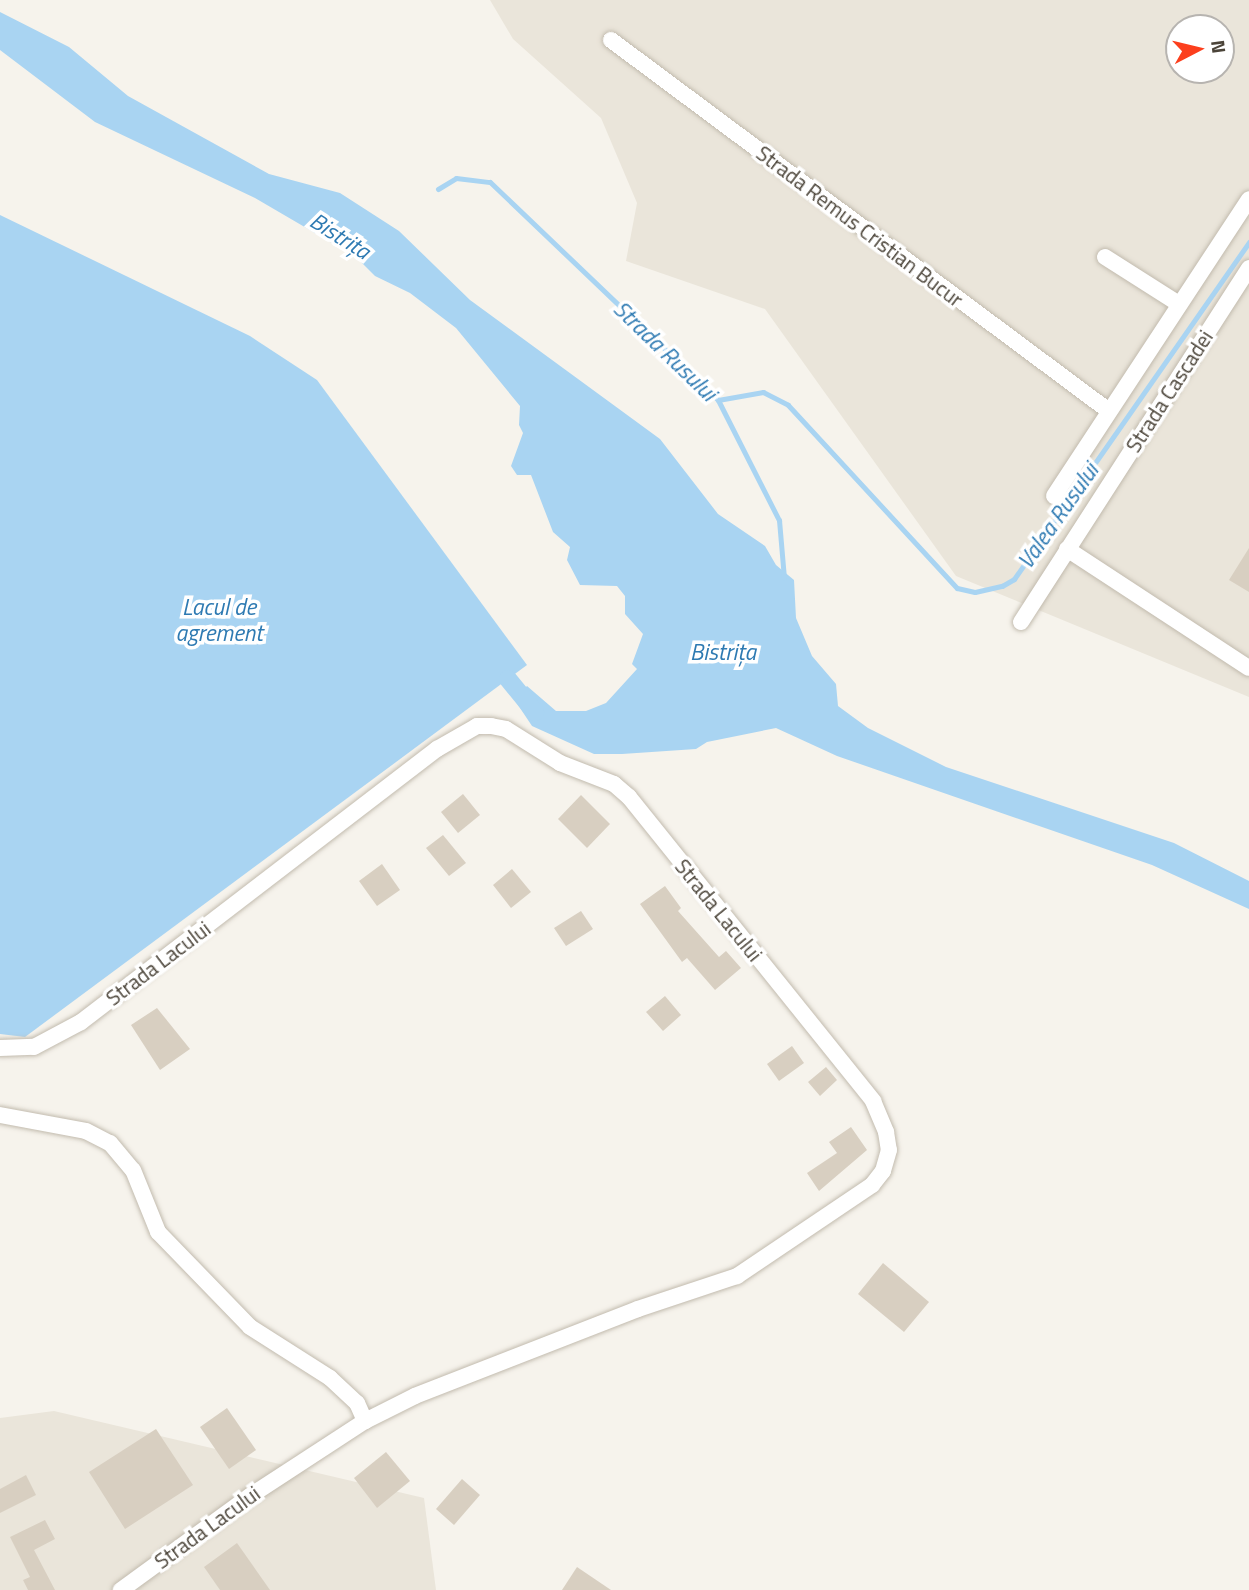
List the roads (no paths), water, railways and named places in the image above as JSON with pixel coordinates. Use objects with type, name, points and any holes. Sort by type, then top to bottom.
[{"type":"street","name":"Strada Remus Cristian Bucur","points":[[611,40],[1109,411]]},
{"type":"street","points":[[1054,496],[1249,199]]},
{"type":"street","points":[[1105,257],[1179,304]]},
{"type":"street","name":"Strada Cascadei","points":[[1021,621],[1249,268]]},
{"type":"street","points":[[1066,549],[1249,668]]},
{"type":"street","name":"Strada Lacului","points":[[0,1048],[34,1047],[81,1022],[438,749],[477,726],[506,729],[560,763],[614,784],[629,797],[873,1101],[889,1150],[883,1171],[861,1194],[737,1276],[638,1309],[415,1396],[365,1421],[250,1496],[121,1590]]},
{"type":"street","points":[[0,1115],[61,1125],[110,1143],[133,1170],[158,1232],[250,1327],[330,1378],[357,1404],[365,1421]]},
{"type":"water","name":"Bistrița","points":[[0,12],[69,47],[128,96],[269,174],[340,193],[399,231],[470,300],[660,439],[718,514],[765,546],[776,565],[794,580],[796,618],[812,656],[836,684],[838,706],[868,728],[946,767],[1174,843],[1249,881],[1249,909],[1152,865],[837,756],[776,728],[707,742],[696,749],[594,754],[532,726],[514,699],[527,686],[556,711],[586,711],[606,703],[637,669],[632,664],[643,634],[625,614],[625,596],[617,586],[580,585],[567,560],[570,547],[553,532],[531,475],[517,475],[511,466],[523,433],[519,425],[520,406],[456,328],[410,293],[375,276],[356,257],[255,198],[95,122],[0,50]]},
{"type":"water","name":"Lacul de agrement","points":[[0,215],[250,336],[317,380],[527,665],[25,1037],[0,1034]]},
{"type":"waterway","name":"Strada Rusului","points":[[438,189],[456,178],[490,182],[718,400],[779,520],[784,578]]},
{"type":"waterway","name":"Valea Rusului","points":[[718,400],[763,392],[788,405],[957,588],[975,592],[1002,586],[1014,579],[1249,242]]},
{"type":"waterway","points":[[508,679],[535,712]]}]
